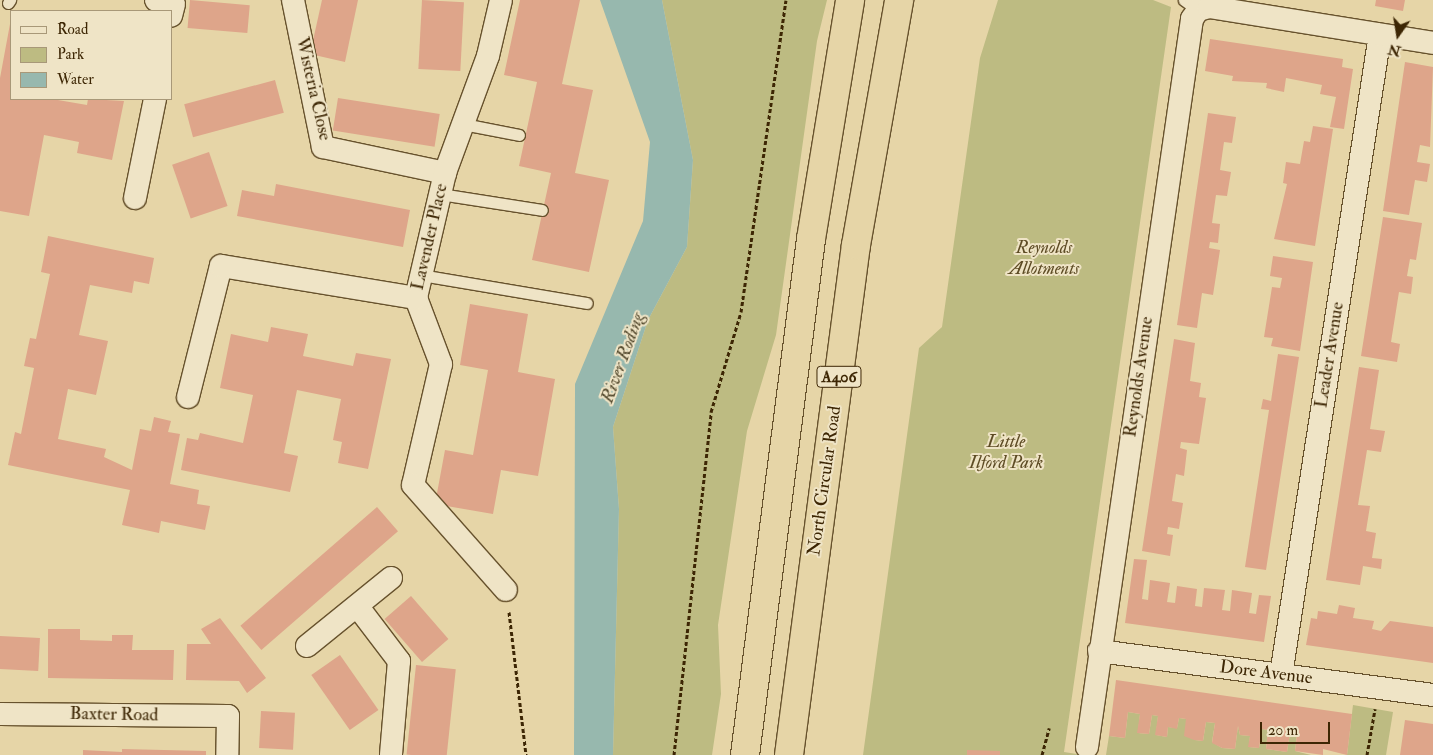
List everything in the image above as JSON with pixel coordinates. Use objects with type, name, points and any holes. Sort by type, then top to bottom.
[{"type":"highway","name":"A406","points":[[745,755],[811,239],[850,0]]},
{"type":"highway","name":"North Circular Road","points":[[788,755],[856,245],[899,0]]},
{"type":"street","points":[[156,0],[174,4],[172,12]]},
{"type":"street","name":"Wisteria Close","points":[[293,0],[323,147],[445,173]]},
{"type":"street","name":"Lavender Place","points":[[501,0],[488,56],[445,173],[416,298],[441,364],[413,485],[506,590]]},
{"type":"street","points":[[1191,5],[1433,44]]},
{"type":"street","name":"Reynolds Avenue","points":[[1087,747],[1191,5]]},
{"type":"street","name":"Leader Avenue","points":[[1280,675],[1380,35]]},
{"type":"street","points":[[135,198],[155,100]]},
{"type":"street","points":[[188,397],[221,266],[416,298]]},
{"type":"street","points":[[307,646],[358,607],[391,578]]},
{"type":"street","points":[[358,607],[399,661],[391,755]]},
{"type":"street","name":"Dore Avenue","points":[[1099,652],[1433,695]]},
{"type":"street","name":"Baxter Road","points":[[0,714],[228,716],[227,755]]},
{"type":"lane","points":[[463,124],[519,135]]},
{"type":"lane","points":[[440,194],[542,210]]},
{"type":"lane","points":[[422,275],[587,303]]},
{"type":"path","points":[[674,755],[711,412],[741,312],[762,193],[768,118],[786,0]]},
{"type":"path","points":[[506,590],[526,755]]},
{"type":"path","points":[[1367,755],[1378,688]]},
{"type":"path","points":[[1042,755],[1049,728]]},
{"type":"green space","points":[[662,0],[827,0],[817,41],[776,335],[747,431],[718,625],[721,694],[712,755],[613,755],[619,509],[613,427],[648,320],[687,247],[693,160]]},
{"type":"green space","points":[[998,0],[1153,0],[1171,7],[1064,752],[1083,755],[863,755],[919,348],[942,327],[980,58]]},
{"type":"green space","points":[[1353,705],[1393,712],[1386,755],[1347,755]]},
{"type":"green space","points":[[1128,712],[1140,714],[1138,733],[1149,734],[1152,715],[1158,716],[1156,735],[1167,737],[1168,727],[1177,728],[1179,718],[1186,719],[1195,740],[1203,741],[1206,722],[1215,723],[1212,742],[1222,748],[1235,749],[1238,726],[1240,735],[1250,736],[1249,747],[1259,748],[1262,729],[1268,730],[1266,749],[1287,752],[1290,733],[1297,734],[1295,751],[1311,755],[1106,755],[1109,736],[1125,738]]},
{"type":"water","name":"River Roding","points":[[600,0],[662,0],[693,160],[687,247],[648,320],[613,427],[619,509],[613,755],[574,755],[575,384],[643,221],[650,142]]},
{"type":"building","points":[[190,0],[250,5],[247,33],[188,28]]},
{"type":"building","points":[[322,0],[358,0],[345,62],[310,54]]},
{"type":"building","points":[[422,0],[464,2],[460,71],[418,69]]},
{"type":"building","points":[[520,0],[580,0],[562,84],[593,90],[575,173],[609,180],[589,272],[532,260],[551,173],[519,166],[537,82],[504,75]]},
{"type":"building","points":[[1376,0],[1405,0],[1403,11],[1375,6]]},
{"type":"building","points":[[10,24],[10,100],[58,100],[87,105],[88,100],[124,101],[112,160],[77,153],[79,142],[44,135],[29,216],[0,211],[0,78]]},
{"type":"building","points":[[1210,39],[1343,59],[1342,67],[1353,69],[1344,129],[1330,127],[1336,97],[1320,94],[1322,85],[1286,78],[1284,92],[1266,88],[1267,83],[1232,81],[1233,76],[1205,71]]},
{"type":"building","points":[[1405,62],[1433,67],[1430,147],[1420,145],[1417,162],[1430,164],[1427,182],[1415,180],[1409,215],[1383,211]]},
{"type":"building","points":[[275,80],[284,113],[193,137],[184,104]]},
{"type":"building","points":[[338,98],[440,114],[435,147],[333,131]]},
{"type":"building","points":[[1208,113],[1236,117],[1232,143],[1224,142],[1220,170],[1231,172],[1227,196],[1216,195],[1212,223],[1220,224],[1218,243],[1210,242],[1209,248],[1220,250],[1213,295],[1202,293],[1197,328],[1177,325]]},
{"type":"building","points":[[1313,126],[1333,129],[1315,246],[1274,239],[1287,184],[1283,183],[1286,162],[1300,164],[1304,141],[1310,142]]},
{"type":"building","points":[[209,152],[228,206],[191,219],[172,165]]},
{"type":"building","points":[[276,184],[410,210],[403,247],[237,216],[242,190],[274,196]]},
{"type":"building","points":[[1383,217],[1422,223],[1416,260],[1410,259],[1407,276],[1413,277],[1411,294],[1399,292],[1391,342],[1400,344],[1397,362],[1361,356]]},
{"type":"building","points":[[48,236],[154,258],[149,284],[134,281],[132,293],[90,285],[79,335],[108,341],[96,395],[68,389],[58,439],[106,449],[104,457],[132,470],[140,429],[151,431],[154,417],[171,421],[168,432],[180,434],[170,484],[199,490],[197,504],[210,506],[205,530],[161,521],[159,533],[122,525],[130,490],[8,465],[15,432],[21,434],[34,368],[24,366],[30,338],[36,339],[50,274],[41,272]]},
{"type":"building","points":[[1273,256],[1313,262],[1300,351],[1271,346],[1273,338],[1264,337],[1272,287],[1280,288],[1282,278],[1270,276]]},
{"type":"building","points":[[470,304],[528,314],[518,372],[555,379],[538,476],[501,470],[493,514],[435,504],[445,450],[473,455],[488,370],[460,365]]},
{"type":"building","points":[[271,327],[308,334],[303,356],[353,366],[356,353],[391,359],[368,469],[338,463],[342,442],[333,440],[341,399],[297,390],[284,453],[298,456],[290,492],[181,470],[187,438],[198,440],[200,433],[243,443],[253,395],[220,388],[231,334],[268,342]]},
{"type":"building","points":[[1174,339],[1195,343],[1190,381],[1201,383],[1199,397],[1206,398],[1199,444],[1181,442],[1180,448],[1187,450],[1184,476],[1176,474],[1172,501],[1183,503],[1179,529],[1168,527],[1167,534],[1173,535],[1170,556],[1142,551]]},
{"type":"building","points":[[1278,354],[1299,357],[1266,570],[1245,567],[1269,410],[1261,409],[1263,399],[1271,401]]},
{"type":"building","points":[[1359,367],[1379,370],[1370,429],[1385,431],[1381,452],[1367,450],[1358,505],[1370,506],[1366,531],[1376,533],[1372,558],[1382,559],[1381,569],[1363,566],[1360,585],[1326,580]]},
{"type":"building","points":[[377,507],[398,531],[261,650],[240,626]]},
{"type":"building","points":[[1134,559],[1147,560],[1142,599],[1148,600],[1150,580],[1170,583],[1167,602],[1175,603],[1177,586],[1197,589],[1195,606],[1202,607],[1204,588],[1225,590],[1222,610],[1230,611],[1232,590],[1252,593],[1249,613],[1256,614],[1259,595],[1271,596],[1264,642],[1125,623]]},
{"type":"building","points":[[411,596],[448,639],[422,662],[385,619]]},
{"type":"building","points":[[1339,605],[1355,608],[1353,618],[1374,621],[1372,629],[1381,631],[1390,621],[1433,627],[1433,663],[1306,645],[1311,618],[1317,619],[1318,611],[1337,614]]},
{"type":"building","points":[[220,618],[266,678],[247,693],[239,681],[186,680],[187,644],[211,644],[201,629]]},
{"type":"building","points":[[48,629],[80,629],[80,640],[112,641],[112,635],[133,635],[132,650],[174,650],[173,680],[48,678]]},
{"type":"building","points":[[0,636],[40,638],[38,671],[0,669]]},
{"type":"building","points":[[340,655],[378,710],[350,730],[311,675]]},
{"type":"building","points":[[416,665],[456,669],[447,755],[407,755]]},
{"type":"building","points":[[1116,680],[1352,714],[1347,755],[1323,749],[1323,755],[1295,751],[1297,734],[1290,733],[1287,752],[1266,749],[1268,730],[1262,729],[1259,748],[1248,747],[1250,736],[1240,735],[1238,726],[1235,749],[1222,748],[1212,743],[1215,723],[1206,722],[1203,741],[1194,740],[1184,736],[1186,719],[1179,718],[1177,729],[1168,727],[1167,737],[1155,735],[1158,716],[1152,715],[1149,734],[1137,733],[1140,714],[1128,712],[1125,738],[1109,736]]},
{"type":"building","points":[[261,711],[295,713],[293,750],[259,748]]},
{"type":"building","points":[[1405,720],[1433,724],[1433,755],[1400,755]]},
{"type":"building","points":[[122,749],[206,751],[206,755],[83,755],[83,750],[122,752]]},
{"type":"building","points":[[967,750],[1000,751],[1000,755],[967,755]]},
{"type":"park label","name":"Reynolds Allotments","points":[[1044,259]]},
{"type":"park label","name":"Little Ilford Park","points":[[1006,453]]}]
